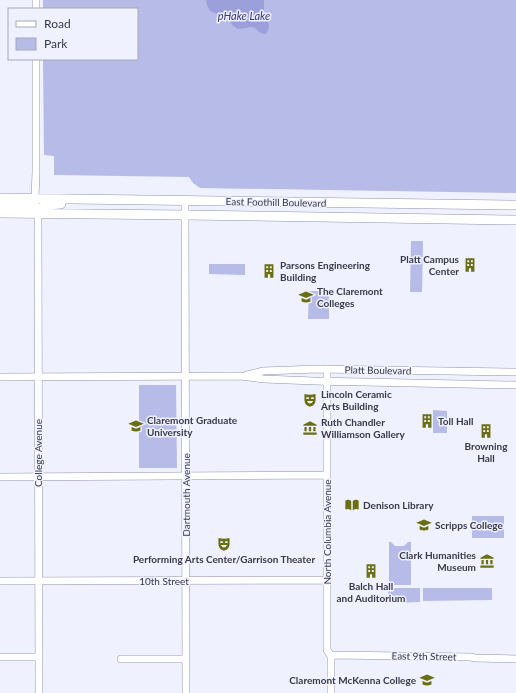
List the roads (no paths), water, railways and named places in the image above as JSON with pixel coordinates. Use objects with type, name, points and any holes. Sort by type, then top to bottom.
[{"type":"main road","name":"East Foothill Boulevard","points":[[0,198],[516,205]]},
{"type":"main road","points":[[0,207],[30,206],[35,203],[35,198]]},
{"type":"main road","points":[[38,213],[47,205],[71,204],[85,199]]},
{"type":"main road","name":"East Foothill Boulevard","points":[[0,213],[516,220]]},
{"type":"street","points":[[35,198],[36,60]]},
{"type":"street","name":"Dartmouth Avenue","points":[[185,201],[186,693]]},
{"type":"street","name":"College Avenue","points":[[38,213],[39,693]]},
{"type":"street","name":"Platt Boulevard","points":[[240,376],[263,371],[327,369],[516,372]]},
{"type":"street","name":"North Columbia Avenue","points":[[327,369],[327,650],[331,656],[330,693]]},
{"type":"street","name":"Platt Boulevard","points":[[0,377],[240,376],[264,379],[327,382],[516,385]]},
{"type":"street","points":[[0,477],[327,475]]},
{"type":"street","name":"10th Street","points":[[0,581],[327,580]]},
{"type":"street","name":"East 9th Street","points":[[331,656],[471,657],[516,659]]},
{"type":"street","points":[[0,657],[39,657]]},
{"type":"street","points":[[121,659],[186,659]]},
{"type":"water","name":"pHake Lake","points":[[206,0],[264,0],[264,11],[269,25],[268,31],[264,34],[254,27],[238,29],[232,25],[229,17],[225,13],[217,14],[210,11]]},
{"type":"place","name":"Platt Campus Center","points":[[470,265]]},
{"type":"place","name":"Parsons Engineering Building","points":[[269,271]]},
{"type":"place","name":"The Claremont Colleges","points":[[306,297]]},
{"type":"place","name":"Lincoln Ceramic Arts Building","points":[[310,400]]},
{"type":"place","name":"Toll Hall","points":[[427,421]]},
{"type":"place","name":"Claremont Graduate University","points":[[136,426]]},
{"type":"place","name":"Ruth Chandler Williamson Gallery","points":[[310,428]]},
{"type":"place","name":"Browning Hall","points":[[486,431]]},
{"type":"place","name":"Denison Library","points":[[352,505]]},
{"type":"place","name":"Scripps College","points":[[424,525]]},
{"type":"place","name":"Performing Arts Center/Garrison Theater","points":[[224,544]]},
{"type":"place","name":"Clark Humanities Museum","points":[[487,561]]},
{"type":"place","name":"Balch Hall and Auditorium","points":[[371,571]]},
{"type":"place","name":"Claremont McKenna College","points":[[427,680]]}]
